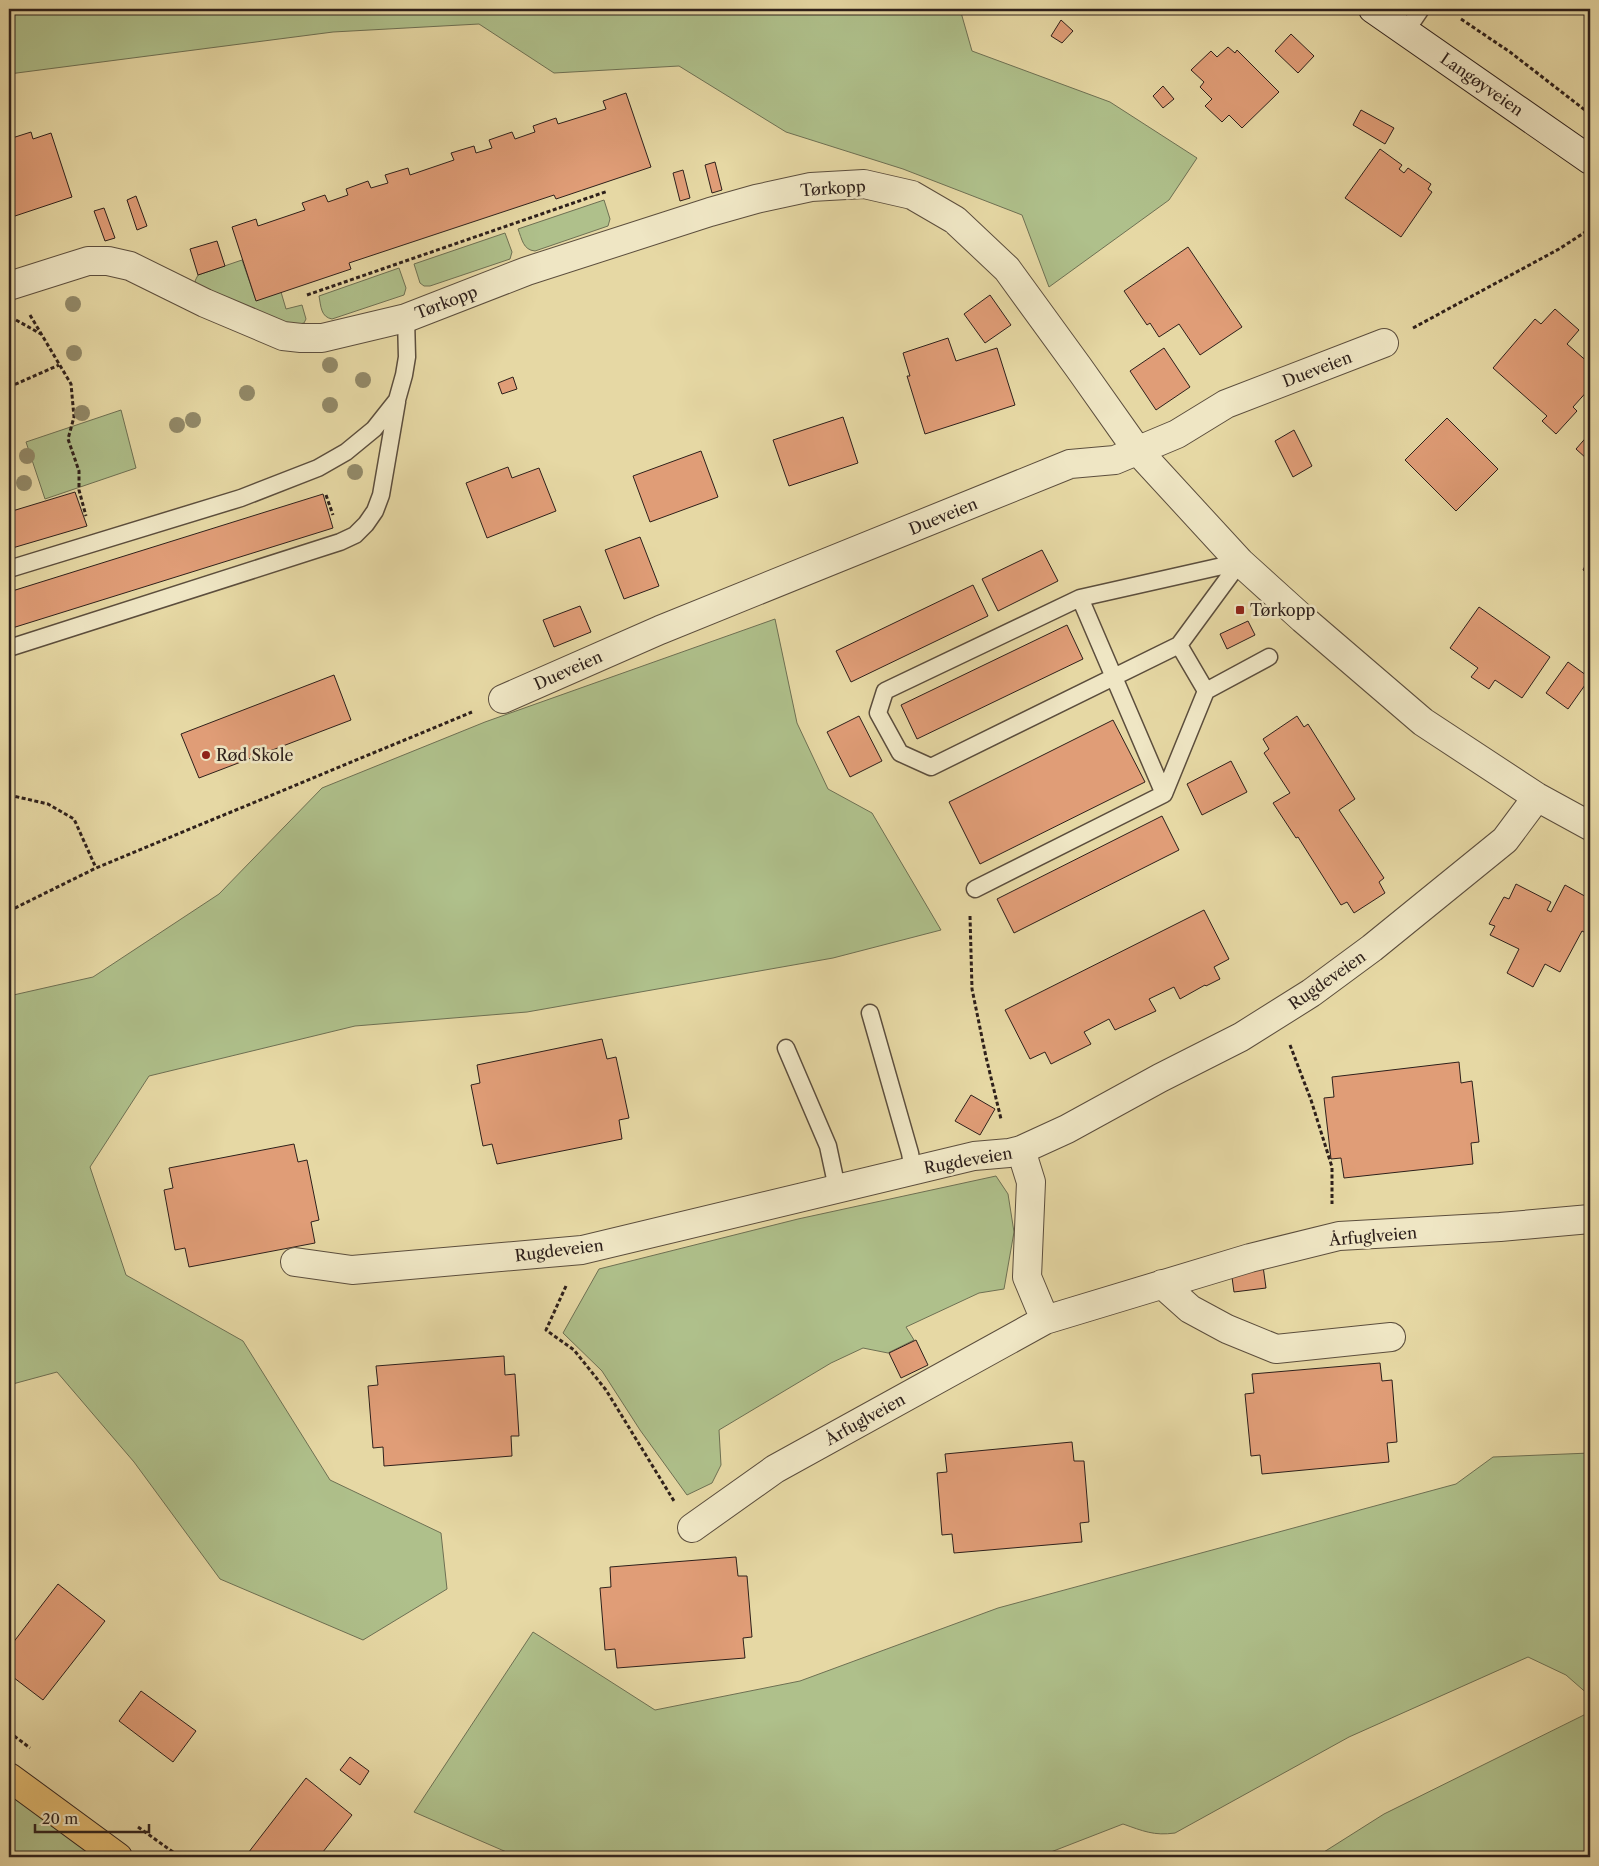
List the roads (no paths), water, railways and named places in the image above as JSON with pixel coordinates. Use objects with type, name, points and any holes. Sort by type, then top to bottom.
[{"type":"main road","points":[[9,1777],[118,1857]]},
{"type":"street","name":"Langøyveien","points":[[1373,9],[1414,20],[1590,160]]},
{"type":"street","name":"Tørkopp","points":[[11,286],[88,261],[108,261],[130,266],[205,303],[283,336],[322,338],[406,318],[527,271],[756,199],[811,187],[864,184],[912,195],[955,220],[1007,269],[1136,450],[1240,562],[1302,619],[1423,722],[1537,797],[1590,826]]},
{"type":"street","name":"Dueveien","points":[[503,699],[660,630],[1070,464],[1115,460],[1178,434],[1226,404],[1384,343]]},
{"type":"street","name":"Rugdeveien","points":[[295,1262],[352,1270],[582,1250],[974,1156],[1015,1152],[1067,1129],[1240,1037],[1311,993],[1372,948],[1505,840],[1537,797]]},
{"type":"street","points":[[1015,1152],[1031,1182],[1027,1277],[1045,1320]]},
{"type":"street","name":"Årfuglveien","points":[[692,1528],[775,1469],[1045,1320],[1250,1258],[1339,1236],[1500,1227],[1590,1219]]},
{"type":"street","points":[[1162,1284],[1190,1309],[1226,1329],[1276,1349],[1391,1337]]},
{"type":"lane","points":[[9,648],[340,542],[355,535],[375,511],[381,495],[397,400],[407,357],[406,318]]},
{"type":"lane","points":[[9,569],[241,498],[318,468],[346,452],[374,429],[397,400]]},
{"type":"lane","points":[[1240,562],[1179,645],[931,767],[900,753],[878,712],[885,691],[1080,598],[1240,562]]},
{"type":"lane","points":[[1080,598],[1164,794]]},
{"type":"lane","points":[[1179,645],[1206,691]]},
{"type":"lane","points":[[975,888],[1164,794],[1206,691],[1269,657]]},
{"type":"lane","points":[[870,1013],[910,1153],[913,1170]]},
{"type":"lane","points":[[786,1048],[828,1146],[837,1188]]},
{"type":"place","name":"Tørkopp","points":[[1240,610]]},
{"type":"place","name":"Rød Skole","points":[[206,755]]}]
